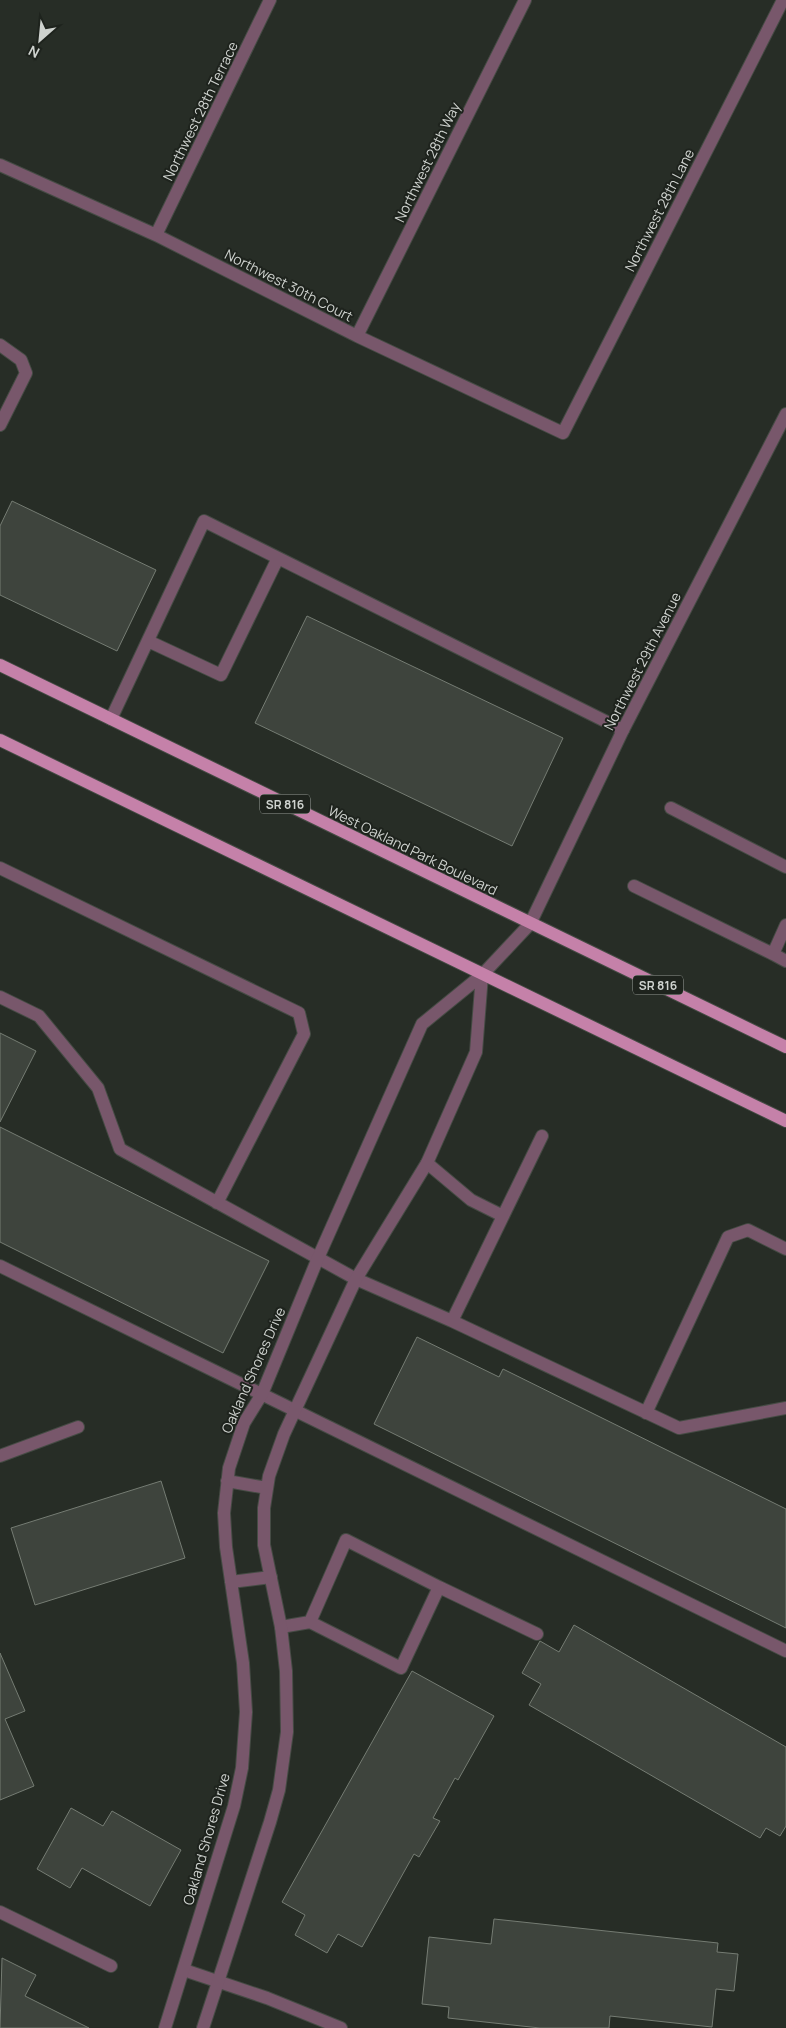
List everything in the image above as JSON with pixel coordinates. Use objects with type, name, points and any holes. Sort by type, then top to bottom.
[{"type":"main road","name":"West Oakland Park Boulevard","points":[[0,665],[530,924],[786,1046]]},
{"type":"main road","points":[[0,740],[786,1121]]},
{"type":"street","name":"Northwest 28th Terrace","points":[[156,235],[270,0]]},
{"type":"street","name":"Northwest 28th Way","points":[[357,336],[524,0]]},
{"type":"street","name":"Northwest 28th Lane","points":[[563,433],[783,0]]},
{"type":"street","name":"Northwest 30th Court","points":[[0,165],[156,235],[357,336],[563,433]]},
{"type":"street","points":[[0,345],[21,360],[26,373],[0,425]]},
{"type":"street","name":"Northwest 29th Avenue","points":[[530,924],[623,730],[786,414]]},
{"type":"street","points":[[111,718],[204,521],[623,730]]},
{"type":"street","points":[[148,641],[221,675],[278,558]]},
{"type":"street","points":[[670,808],[786,867]]},
{"type":"street","points":[[0,868],[298,1013],[304,1034],[218,1203]]},
{"type":"street","points":[[634,886],[786,961]]},
{"type":"street","name":"Oakland Shores Drive","points":[[165,2028],[234,1806],[242,1768],[246,1712],[243,1663],[231,1582],[224,1513],[227,1481],[244,1423],[262,1394],[318,1258],[422,1024],[482,975],[530,924]]},
{"type":"street","points":[[772,954],[786,925]]},
{"type":"street","points":[[202,2028],[279,1790],[287,1732],[286,1671],[281,1627],[264,1545],[264,1508],[267,1488],[278,1448],[356,1279],[426,1163],[476,1052],[482,975]]},
{"type":"street","points":[[0,997],[39,1016],[98,1088],[120,1148],[356,1279],[452,1321],[679,1428],[786,1408]]},
{"type":"street","points":[[452,1321],[542,1136]]},
{"type":"street","points":[[426,1163],[471,1200],[503,1216]]},
{"type":"street","points":[[646,1413],[728,1237],[748,1230],[786,1249]]},
{"type":"street","points":[[0,1266],[786,1652]]},
{"type":"street","points":[[0,1456],[78,1427]]},
{"type":"street","points":[[227,1481],[267,1488]]},
{"type":"street","points":[[310,1622],[346,1540],[537,1634]]},
{"type":"street","points":[[231,1582],[271,1577]]},
{"type":"street","points":[[281,1627],[310,1622],[401,1668],[439,1587]]},
{"type":"street","points":[[0,1912],[111,1966]]},
{"type":"street","points":[[184,1970],[267,1998],[341,2028]]},
{"type":"building","points":[[12,501],[156,570],[117,651],[0,595],[0,526]]},
{"type":"building","points":[[307,616],[563,738],[512,846],[255,723]]},
{"type":"building","points":[[0,1033],[36,1051],[0,1122]]},
{"type":"building","points":[[0,1127],[269,1261],[223,1353],[0,1242]]},
{"type":"building","points":[[417,1337],[499,1377],[503,1369],[786,1509],[786,1628],[374,1424]]},
{"type":"building","points":[[161,1481],[185,1558],[35,1605],[11,1528]]},
{"type":"building","points":[[574,1625],[786,1747],[786,1826],[780,1836],[766,1828],[760,1838],[529,1705],[541,1684],[522,1673],[540,1641],[559,1652]]},
{"type":"building","points":[[0,1653],[25,1711],[5,1719],[34,1786],[0,1800]]},
{"type":"building","points":[[412,1671],[494,1716],[458,1780],[455,1778],[433,1818],[440,1821],[419,1857],[414,1854],[362,1947],[338,1934],[327,1953],[295,1935],[305,1915],[282,1902]]},
{"type":"building","points":[[71,1808],[103,1826],[112,1811],[181,1850],[150,1906],[82,1868],[70,1888],[37,1869]]},
{"type":"building","points":[[494,1919],[718,1943],[717,1952],[738,1954],[734,1991],[716,1989],[712,2027],[610,2016],[609,2028],[540,2028],[448,2018],[449,2007],[422,2004],[429,1937],[491,1944]]},
{"type":"building","points":[[2,1958],[36,1975],[25,1996],[89,2028],[0,2028]]}]
